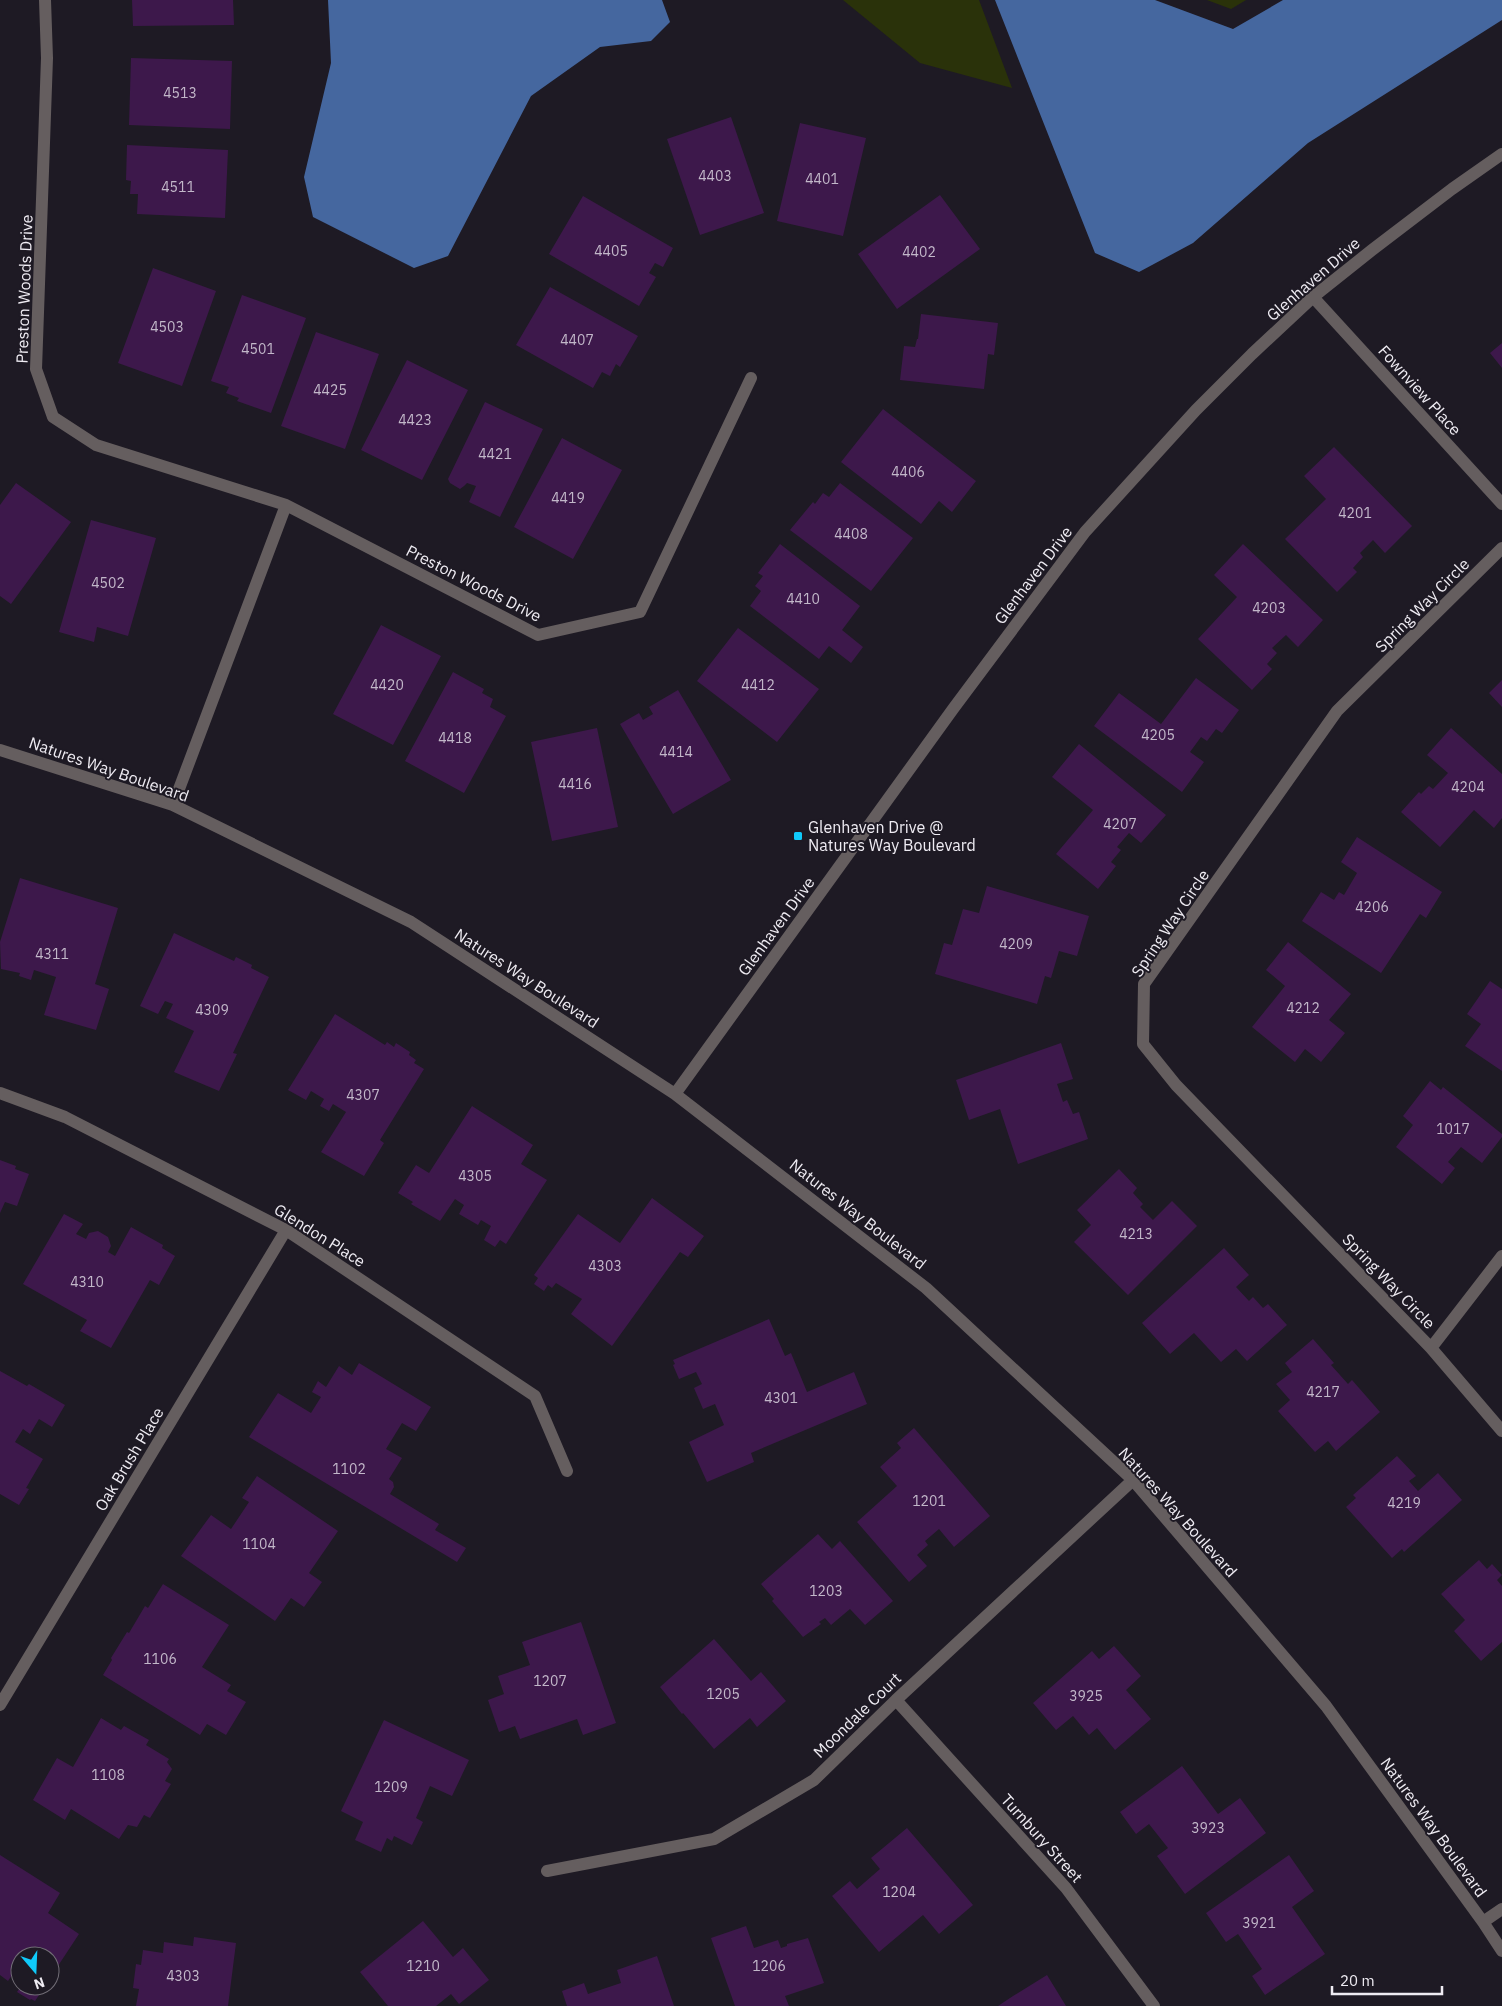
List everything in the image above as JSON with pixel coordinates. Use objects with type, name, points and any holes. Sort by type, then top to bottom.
[{"type":"street","name":"Preston Woods Drive","points":[[45,0],[47,58],[36,369],[53,417],[96,445],[286,505],[538,635],[640,612],[751,378]]},
{"type":"street","name":"Glenhaven Drive","points":[[675,1094],[953,709],[1085,532],[1196,410],[1313,297],[1394,233],[1502,154]]},
{"type":"street","name":"Fownview Place","points":[[1313,297],[1502,504]]},
{"type":"street","points":[[173,805],[286,505]]},
{"type":"street","name":"Spring Way Circle","points":[[1502,548],[1337,711],[1144,984],[1143,1044],[1176,1085],[1432,1348],[1502,1431]]},
{"type":"street","name":"Natures Way Boulevard","points":[[0,750],[173,805],[411,922],[675,1094],[926,1288],[1133,1480],[1326,1706],[1502,1951]]},
{"type":"street","name":"Glendon Place","points":[[0,1093],[65,1117],[286,1230],[535,1396],[567,1471]]},
{"type":"street","name":"Oak Brush Place","points":[[0,1705],[286,1230]]},
{"type":"street","points":[[1432,1348],[1502,1256]]},
{"type":"street","name":"Moondale Court","points":[[547,1871],[714,1839],[814,1780],[896,1700],[1133,1480]]},
{"type":"street","name":"Turnbury Street","points":[[896,1700],[1066,1888],[1154,2006]]},
{"type":"street","points":[[1483,1922],[1502,1909]]},
{"type":"green space","points":[[843,0],[979,0],[1012,88],[920,63]]},
{"type":"green space","points":[[1207,0],[1246,0],[1231,9]]},
{"type":"water","points":[[328,0],[662,0],[670,22],[651,41],[600,47],[531,96],[448,256],[414,268],[313,217],[304,177],[331,63]]},
{"type":"water","points":[[995,0],[1155,0],[1233,29],[1283,0],[1502,0],[1502,20],[1308,143],[1193,243],[1139,272],[1095,253]]},
{"type":"building","points":[[132,0],[233,0],[234,25],[133,26]]},
{"type":"building","points":[[131,58],[232,61],[230,129],[129,125]]},
{"type":"building","points":[[731,117],[764,213],[700,235],[667,139]]},
{"type":"building","points":[[800,123],[866,138],[843,236],[777,221]]},
{"type":"building","points":[[127,145],[228,150],[225,218],[137,214],[138,194],[130,194],[131,181],[126,180]]},
{"type":"building","points":[[940,195],[980,249],[897,309],[858,254]]},
{"type":"building","points":[[583,196],[673,248],[663,267],[655,263],[649,273],[656,277],[639,306],[549,254]]},
{"type":"building","points":[[153,268],[216,291],[182,386],[118,363]]},
{"type":"building","points":[[550,287],[638,336],[620,367],[616,364],[610,376],[602,372],[593,388],[516,345]]},
{"type":"building","points":[[242,295],[306,318],[271,413],[237,401],[239,398],[226,393],[229,387],[211,381]]},
{"type":"building","points":[[921,314],[998,323],[994,355],[988,354],[984,389],[900,380],[904,346],[915,347],[918,339]]},
{"type":"building","points":[[316,332],[379,354],[345,449],[281,426]]},
{"type":"building","points":[[1502,343],[1502,368],[1490,353]]},
{"type":"building","points":[[407,360],[468,390],[422,480],[361,450]]},
{"type":"building","points":[[485,402],[543,429],[500,517],[469,502],[476,486],[467,483],[460,489],[450,483],[448,479]]},
{"type":"building","points":[[883,409],[976,481],[952,512],[939,501],[921,524],[841,462]]},
{"type":"building","points":[[562,438],[622,470],[573,559],[514,527]]},
{"type":"building","points":[[1334,447],[1412,526],[1385,553],[1373,540],[1360,553],[1363,557],[1353,568],[1357,572],[1337,592],[1285,539],[1326,499],[1304,476]]},
{"type":"building","points":[[16,483],[71,522],[11,604],[0,596],[0,505]]},
{"type":"building","points":[[840,483],[913,538],[871,591],[790,530],[813,502],[815,504],[823,493],[829,497]]},
{"type":"building","points":[[91,520],[156,538],[128,636],[97,627],[94,642],[59,632]]},
{"type":"building","points":[[780,544],[860,606],[842,630],[863,647],[851,663],[829,646],[819,659],[750,606],[761,591],[755,586],[763,576],[758,573]]},
{"type":"building","points":[[1243,544],[1323,620],[1298,647],[1286,635],[1272,648],[1277,653],[1267,664],[1272,669],[1252,690],[1198,639],[1237,597],[1214,575]]},
{"type":"building","points":[[381,625],[441,656],[393,745],[333,714]]},
{"type":"building","points":[[738,628],[819,689],[777,742],[697,681]]},
{"type":"building","points":[[453,672],[484,689],[482,693],[493,699],[490,707],[506,716],[464,793],[405,761]]},
{"type":"building","points":[[1196,678],[1239,710],[1222,733],[1216,729],[1207,741],[1201,737],[1190,752],[1204,762],[1182,792],[1094,726],[1119,693],[1161,724]]},
{"type":"building","points":[[1502,680],[1502,707],[1489,693]]},
{"type":"building","points":[[678,690],[731,780],[673,814],[620,724],[639,713],[643,720],[653,714],[649,707]]},
{"type":"building","points":[[597,728],[618,827],[552,841],[531,742]]},
{"type":"building","points":[[1451,728],[1502,774],[1502,818],[1494,828],[1474,810],[1440,847],[1401,812],[1419,792],[1421,794],[1429,786],[1433,789],[1448,773],[1427,755]]},
{"type":"building","points":[[1079,744],[1166,815],[1141,843],[1129,833],[1117,847],[1121,850],[1111,862],[1116,866],[1098,889],[1056,854],[1093,810],[1052,777]]},
{"type":"building","points":[[1357,837],[1442,892],[1426,918],[1420,914],[1381,973],[1302,921],[1321,892],[1334,900],[1339,892],[1344,895],[1357,873],[1341,862]]},
{"type":"building","points":[[20,878],[118,908],[95,984],[109,989],[96,1030],[44,1015],[56,977],[34,970],[31,980],[19,976],[20,973],[1,969],[0,942]]},
{"type":"building","points":[[987,886],[1089,916],[1077,956],[1059,951],[1051,978],[1045,976],[1037,1004],[935,974],[944,943],[952,945],[963,909],[979,913]]},
{"type":"building","points":[[174,933],[234,961],[236,957],[252,965],[251,968],[269,977],[233,1053],[237,1054],[219,1091],[174,1072],[194,1031],[166,1018],[173,1004],[165,1001],[158,1014],[140,1006]]},
{"type":"building","points":[[1288,942],[1351,994],[1329,1020],[1345,1033],[1321,1062],[1305,1049],[1295,1062],[1252,1027],[1285,986],[1266,970]]},
{"type":"building","points":[[1490,981],[1502,989],[1502,1071],[1465,1046],[1481,1024],[1467,1014]]},
{"type":"building","points":[[335,1014],[385,1045],[387,1042],[394,1047],[396,1043],[410,1052],[409,1055],[416,1060],[414,1063],[424,1069],[380,1140],[384,1143],[364,1176],[321,1152],[346,1112],[333,1104],[329,1111],[320,1106],[324,1099],[311,1091],[306,1100],[288,1090]]},
{"type":"building","points":[[1061,1043],[1073,1079],[1057,1084],[1063,1102],[1067,1100],[1073,1114],[1079,1112],[1088,1139],[1018,1164],[1000,1109],[969,1120],[956,1080]]},
{"type":"building","points":[[1430,1081],[1441,1090],[1443,1087],[1502,1134],[1502,1137],[1482,1163],[1461,1147],[1448,1162],[1455,1168],[1442,1184],[1396,1147],[1413,1125],[1403,1116]]},
{"type":"building","points":[[472,1106],[533,1145],[521,1164],[547,1180],[506,1244],[500,1240],[495,1247],[484,1240],[491,1226],[481,1220],[478,1225],[459,1214],[464,1205],[455,1199],[440,1221],[411,1204],[413,1202],[398,1193],[416,1165],[429,1173]]},
{"type":"building","points":[[0,1160],[16,1166],[15,1169],[29,1174],[17,1206],[5,1202],[0,1213]]},
{"type":"building","points":[[1119,1169],[1137,1188],[1133,1193],[1143,1204],[1140,1207],[1153,1220],[1172,1201],[1197,1226],[1128,1295],[1074,1242],[1091,1225],[1077,1210]]},
{"type":"building","points":[[652,1198],[704,1236],[688,1257],[680,1252],[612,1346],[571,1314],[582,1299],[556,1283],[552,1288],[548,1285],[544,1291],[534,1284],[538,1278],[534,1275],[578,1214],[620,1243]]},
{"type":"building","points":[[64,1214],[83,1224],[76,1234],[86,1239],[89,1233],[98,1231],[108,1237],[111,1246],[108,1252],[115,1256],[131,1227],[163,1245],[162,1248],[175,1256],[159,1285],[150,1280],[111,1348],[80,1331],[87,1320],[23,1284]]},
{"type":"building","points":[[1224,1248],[1249,1275],[1236,1287],[1249,1301],[1253,1297],[1263,1308],[1268,1304],[1287,1325],[1247,1361],[1236,1349],[1221,1362],[1194,1333],[1170,1354],[1142,1323]]},
{"type":"building","points":[[769,1319],[785,1356],[791,1353],[807,1392],[854,1372],[867,1404],[751,1453],[754,1462],[707,1482],[689,1442],[724,1425],[715,1404],[703,1409],[694,1388],[702,1384],[696,1372],[679,1379],[673,1365],[675,1364],[673,1360]]},
{"type":"building","points":[[1313,1339],[1334,1363],[1331,1365],[1348,1384],[1352,1380],[1380,1412],[1336,1451],[1328,1441],[1315,1452],[1278,1411],[1290,1400],[1276,1384],[1292,1372],[1285,1363]]},
{"type":"building","points":[[359,1363],[431,1407],[416,1431],[402,1423],[386,1449],[402,1458],[389,1479],[393,1482],[394,1487],[390,1494],[439,1524],[435,1530],[466,1548],[457,1562],[249,1437],[278,1393],[311,1413],[321,1397],[312,1392],[318,1381],[326,1387],[339,1366],[352,1375]]},
{"type":"building","points":[[0,1371],[27,1386],[29,1384],[65,1405],[52,1427],[39,1419],[30,1434],[23,1429],[15,1442],[43,1459],[26,1488],[29,1489],[19,1505],[0,1494]]},
{"type":"building","points":[[914,1428],[990,1516],[954,1547],[939,1529],[925,1541],[928,1545],[917,1555],[927,1566],[909,1582],[857,1522],[897,1486],[880,1467],[901,1448],[897,1443]]},
{"type":"building","points":[[1397,1456],[1416,1476],[1409,1481],[1418,1491],[1438,1473],[1462,1500],[1404,1552],[1402,1549],[1392,1558],[1346,1507],[1356,1498],[1353,1495]]},
{"type":"building","points":[[257,1476],[338,1531],[309,1573],[322,1582],[304,1607],[291,1598],[275,1621],[181,1556],[211,1515],[231,1529],[249,1502],[242,1498]]},
{"type":"building","points":[[818,1534],[832,1549],[840,1541],[893,1601],[865,1625],[850,1609],[831,1625],[825,1618],[819,1622],[821,1624],[803,1637],[772,1601],[774,1599],[761,1584]]},
{"type":"building","points":[[1479,1560],[1487,1569],[1492,1564],[1502,1575],[1497,1580],[1502,1586],[1502,1642],[1481,1661],[1454,1631],[1465,1620],[1441,1594]]},
{"type":"building","points":[[163,1584],[229,1625],[202,1667],[231,1685],[227,1691],[246,1702],[226,1735],[207,1724],[200,1735],[103,1675],[127,1632],[129,1633],[145,1606],[148,1608]]},
{"type":"building","points":[[581,1622],[616,1723],[583,1735],[577,1719],[520,1739],[515,1726],[499,1732],[488,1700],[504,1694],[498,1676],[530,1665],[522,1642]]},
{"type":"building","points":[[714,1639],[751,1681],[761,1672],[786,1701],[757,1727],[750,1718],[714,1749],[660,1687]]},
{"type":"building","points":[[1114,1646],[1141,1676],[1126,1690],[1151,1719],[1115,1750],[1097,1728],[1089,1735],[1073,1716],[1056,1730],[1033,1703],[1092,1651],[1099,1659]]},
{"type":"building","points":[[101,1718],[121,1730],[124,1726],[149,1740],[146,1745],[169,1759],[167,1762],[172,1769],[165,1781],[171,1784],[150,1818],[144,1815],[137,1827],[128,1825],[119,1839],[71,1809],[65,1820],[33,1800],[57,1758],[73,1767]]},
{"type":"building","points":[[384,1720],[469,1760],[452,1796],[430,1786],[416,1818],[423,1822],[412,1845],[394,1836],[392,1841],[387,1838],[381,1852],[355,1840],[363,1822],[341,1811]]},
{"type":"building","points":[[1182,1766],[1218,1814],[1240,1798],[1266,1833],[1185,1894],[1157,1856],[1168,1848],[1149,1824],[1136,1834],[1120,1812]]},
{"type":"building","points":[[907,1828],[973,1905],[939,1934],[923,1915],[879,1952],[832,1896],[850,1881],[857,1889],[880,1869],[871,1858]]},
{"type":"building","points":[[0,1855],[60,1893],[48,1913],[79,1934],[60,1963],[60,1946],[10,1946],[10,1978],[8,1981],[0,1975]]},
{"type":"building","points":[[1289,1855],[1314,1891],[1292,1907],[1325,1954],[1265,1995],[1252,1976],[1262,1969],[1238,1934],[1226,1942],[1206,1913]]},
{"type":"building","points":[[423,1921],[453,1957],[463,1948],[489,1980],[459,2004],[451,1994],[436,2006],[388,2006],[360,1972]]},
{"type":"building","points":[[746,1926],[754,1948],[778,1940],[781,1948],[787,1946],[787,1944],[808,1938],[824,1983],[785,1996],[789,2006],[735,2006],[711,1938]]},
{"type":"building","points":[[194,1937],[236,1943],[228,2006],[136,2006],[139,1989],[133,1988],[136,1964],[141,1965],[143,1950],[163,1953],[164,1942],[193,1946]]},
{"type":"building","points":[[657,1956],[674,2006],[567,2006],[562,1991],[584,1983],[588,1994],[621,1983],[617,1970]]},
{"type":"building","points":[[1047,1975],[1066,2006],[998,2006],[1013,1996]]},
{"type":"building","points":[[24,1996],[38,1996],[35,2001]]},
{"type":"place","name":"Glenhaven Drive @ Natures Way Boulevard","points":[[798,836]]}]
